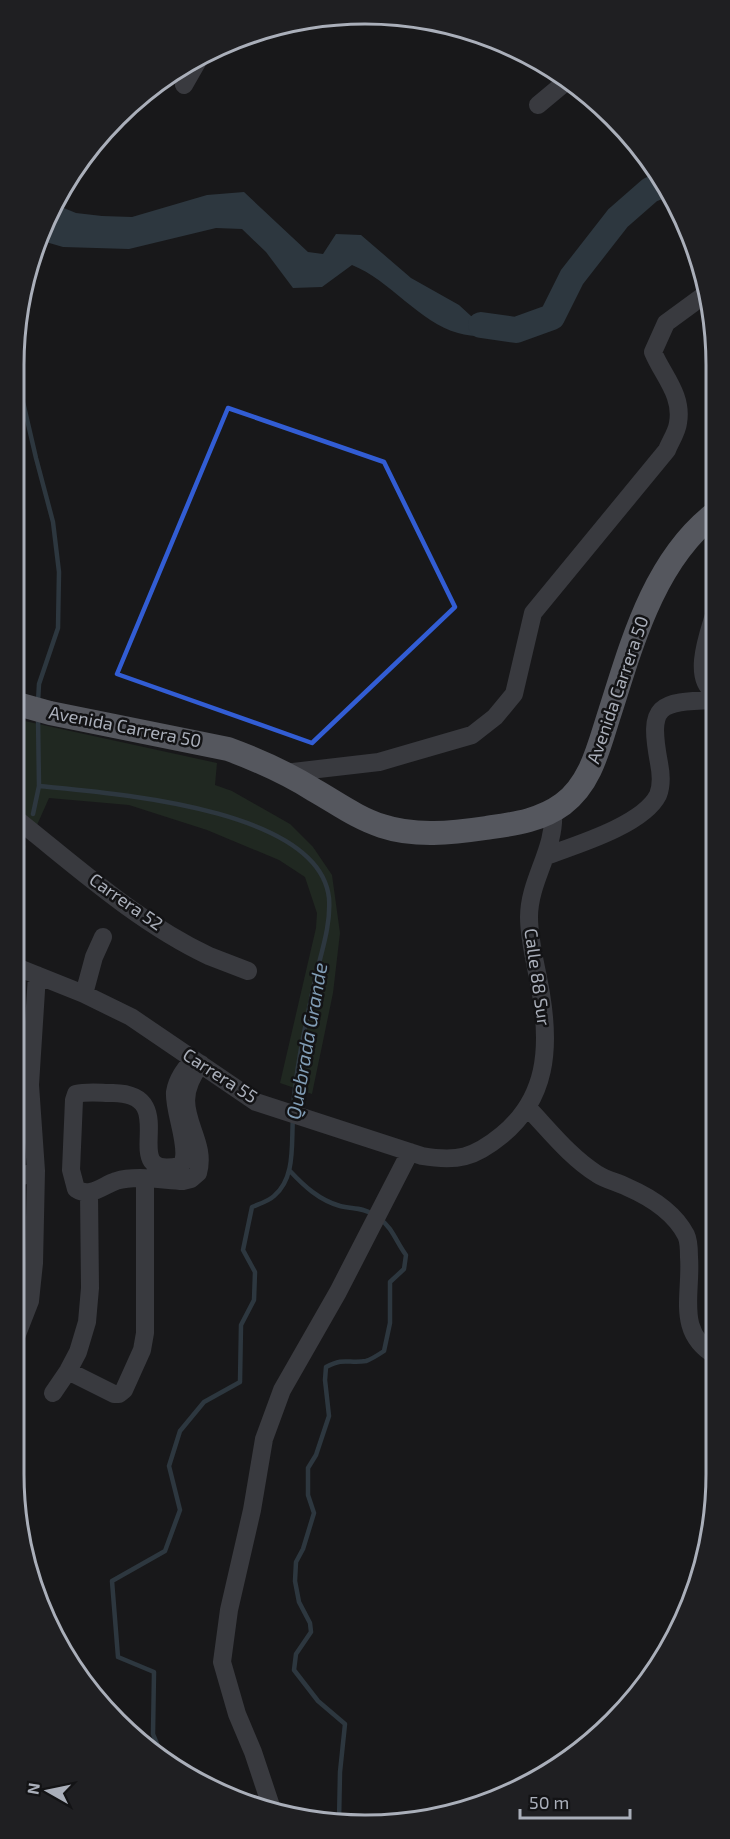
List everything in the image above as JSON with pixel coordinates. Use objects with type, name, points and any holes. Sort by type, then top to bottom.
[{"type":"main road","name":"Avenida Carrera 50","points":[[24,706],[228,749],[284,773],[355,816],[383,827],[436,833],[467,831],[534,820],[553,811],[575,792],[589,772],[645,611],[676,553],[706,521]]},
{"type":"street","points":[[184,85],[191,72]]},
{"type":"street","points":[[538,105],[561,86]]},
{"type":"street","points":[[284,773],[378,762],[472,735],[495,717],[514,694],[533,613],[667,450],[678,424],[677,396],[653,352],[666,323],[699,299]]},
{"type":"street","points":[[706,645],[703,670],[706,682]]},
{"type":"street","points":[[546,856],[597,838],[634,818],[652,803],[661,783],[654,727],[657,717],[662,709],[679,701],[706,700]]},
{"type":"street","name":"Calle 88 Sur","points":[[528,1108],[537,1091],[542,1070],[545,1023],[530,929],[530,905],[554,824],[553,811]]},
{"type":"street","name":"Carrera 52","points":[[24,825],[119,900],[209,956],[248,971]]},
{"type":"street","points":[[84,994],[94,957],[103,938]]},
{"type":"street","name":"Carrera 55","points":[[24,970],[84,994],[131,1017],[256,1101],[410,1152],[443,1159],[472,1155],[507,1131],[528,1108]]},
{"type":"street","points":[[24,1316],[30,1301],[34,1263],[36,1171],[30,1085],[37,975]]},
{"type":"street","points":[[197,1061],[187,1086],[186,1100],[189,1124],[200,1156],[198,1173],[191,1179],[183,1180],[128,1179],[89,1193],[76,1189],[71,1170],[76,1094],[125,1094],[137,1097],[147,1111],[150,1128],[147,1152],[153,1162],[161,1167],[180,1166],[185,1156],[175,1092],[177,1082],[197,1061]]},
{"type":"street","points":[[528,1108],[576,1159],[599,1176],[629,1187],[677,1220],[688,1238],[690,1270],[688,1323],[700,1343],[706,1348]]},
{"type":"street","points":[[269,1801],[254,1752],[233,1704],[222,1662],[229,1610],[252,1510],[264,1438],[282,1390],[313,1337],[410,1152]]},
{"type":"street","points":[[24,1175],[36,1171]]},
{"type":"street","points":[[68,1371],[114,1394],[119,1394],[124,1390],[142,1350],[145,1333],[145,1180]]},
{"type":"street","points":[[52,1393],[68,1371],[83,1337],[90,1305],[89,1193]]},
{"type":"highlighted area","points":[[228,408],[384,462],[455,607],[312,743],[117,674]]},
{"type":"shaded area","points":[[244,192],[308,252],[323,254],[336,234],[361,235],[411,278],[459,305],[471,316],[518,319],[514,338],[471,336],[444,328],[366,272],[352,265],[322,287],[293,288],[266,252],[242,229],[216,228],[129,249],[63,247],[47,242],[63,207],[76,213],[132,217],[207,195]]},
{"type":"shaded area","points":[[24,721],[217,763],[215,785],[232,791],[290,824],[313,847],[332,875],[340,933],[333,993],[312,1094],[280,1083],[316,928],[317,913],[305,877],[279,860],[207,830],[129,805],[49,798],[37,825],[24,816]]},
{"type":"waterway","points":[[481,325],[516,330],[552,317],[572,277],[618,218],[656,188]]},
{"type":"waterway","points":[[24,406],[53,522],[59,572],[58,628],[39,684],[38,702]]},
{"type":"waterway","points":[[33,814],[39,786],[38,717]]},
{"type":"waterway","name":"Quebrada Grande","points":[[39,786],[112,794],[206,810],[251,824],[289,843],[316,867],[329,898],[329,917],[302,1042],[293,1110]]},
{"type":"waterway","name":"Quebrada Grande","points":[[158,1745],[153,1734],[154,1672],[118,1657],[112,1581],[165,1551],[180,1510],[169,1466],[180,1431],[204,1402],[240,1382],[241,1325],[254,1300],[255,1272],[243,1250],[252,1207],[272,1198],[286,1180],[291,1160],[293,1118]]},
{"type":"waterway","points":[[290,1171],[306,1187],[325,1200],[340,1206],[365,1210],[372,1214]]},
{"type":"waterway","points":[[339,1814],[340,1772],[345,1724],[318,1701],[294,1670],[296,1654],[311,1632],[310,1623],[299,1602],[295,1581],[296,1562],[303,1549],[314,1513],[308,1495],[308,1468],[316,1455],[329,1416],[326,1367],[342,1361],[366,1361],[384,1351],[390,1323],[390,1282],[404,1269],[406,1255],[391,1231],[379,1218]]}]
